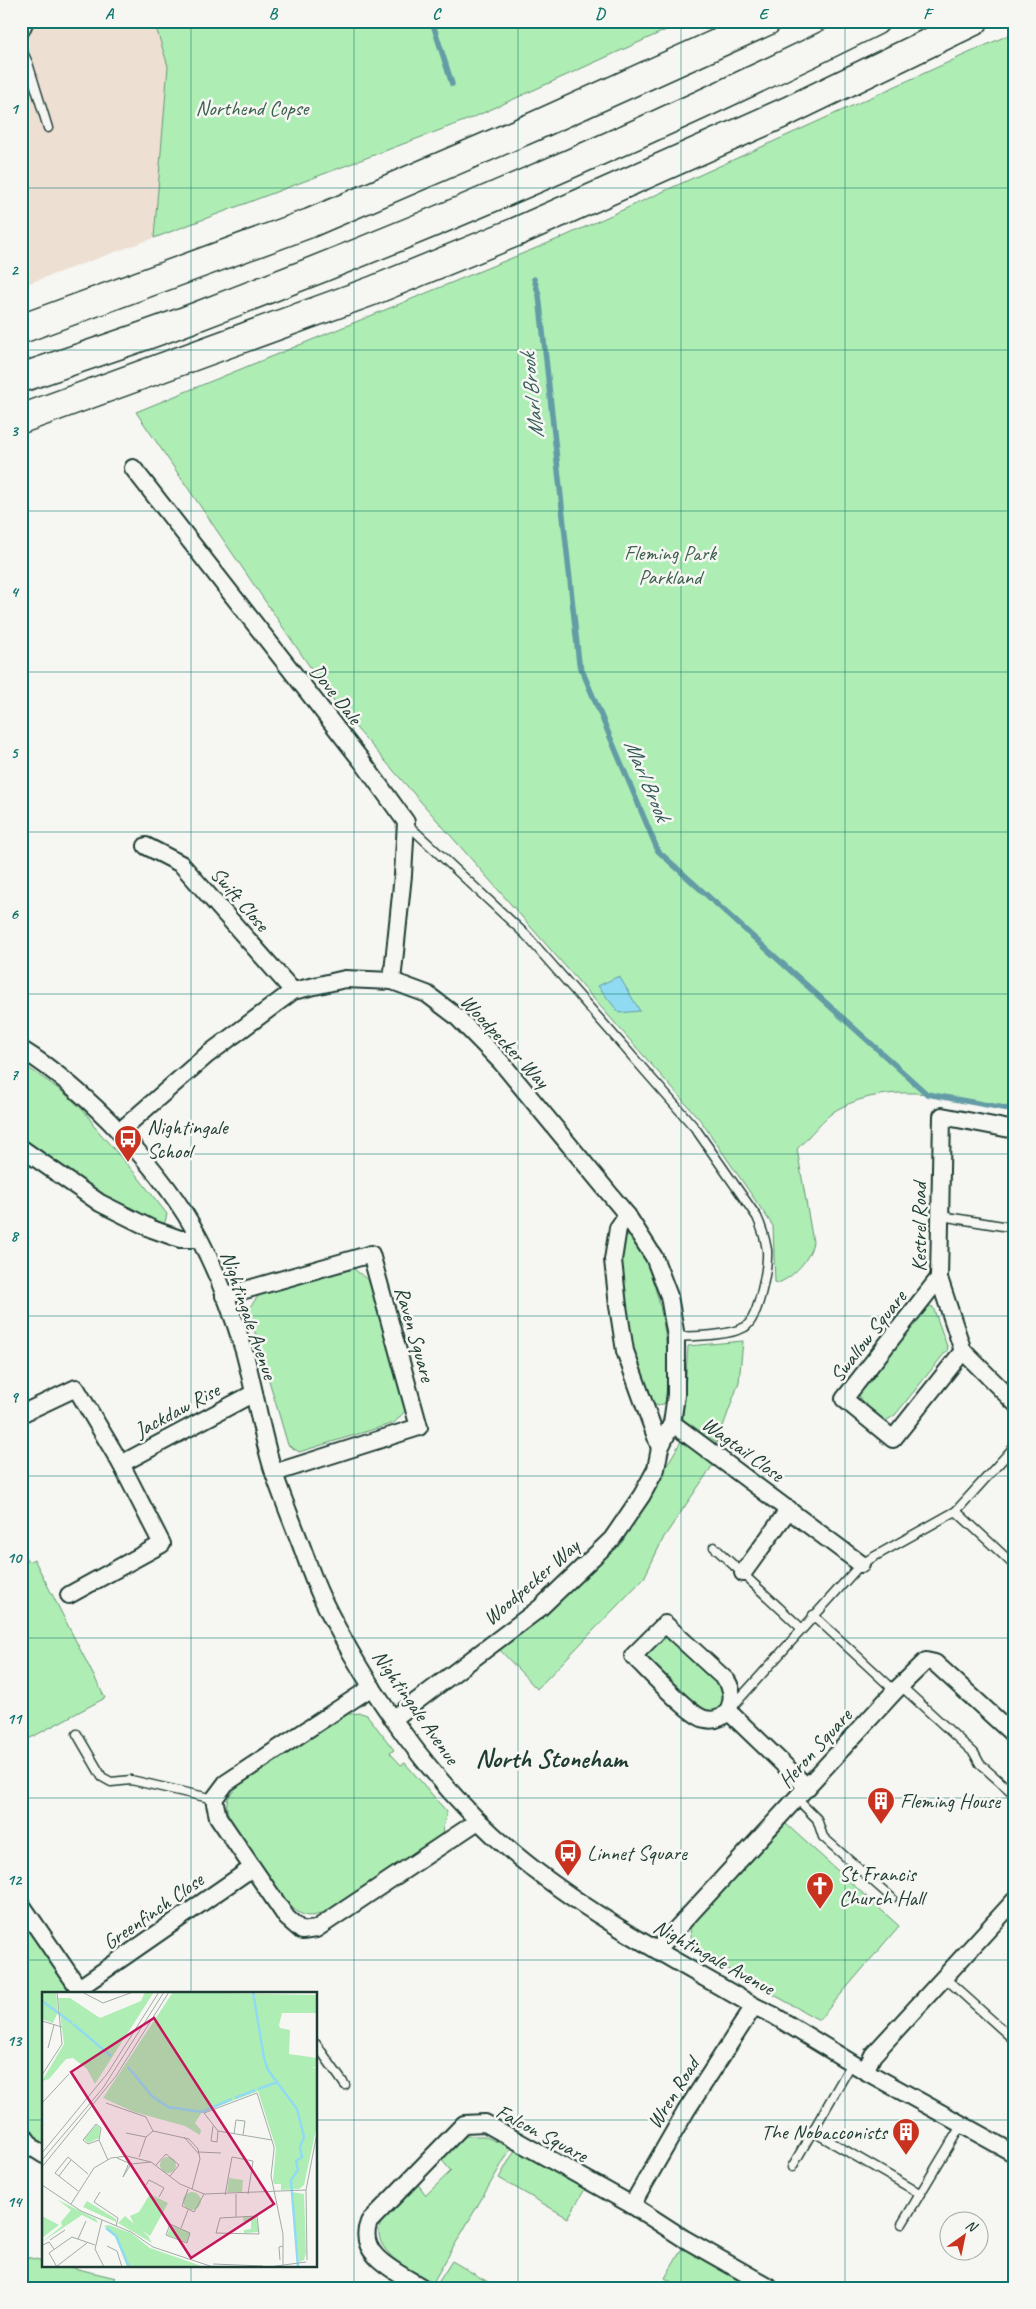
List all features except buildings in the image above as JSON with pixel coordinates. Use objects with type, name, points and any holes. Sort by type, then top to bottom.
[{"type":"highway","points":[[21,329],[310,223],[553,118],[767,21]]},
{"type":"highway","points":[[21,378],[191,319],[500,193],[704,102],[875,21]]},
{"type":"highway","points":[[21,419],[372,291],[516,232],[788,111],[974,21]]},
{"type":"street","points":[[21,30],[26,21]]},
{"type":"street","name":"Dove Dale","points":[[133,468],[361,760],[406,822]]},
{"type":"street","points":[[392,981],[403,875],[406,822]]},
{"type":"street","name":"Swift Close","points":[[146,846],[181,864],[293,991]]},
{"type":"street","name":"Woodpecker Way","points":[[119,1132],[207,1055],[293,991],[345,980],[392,981],[427,994],[456,1016],[501,1062],[627,1215],[654,1257],[669,1296],[676,1337],[676,1395],[672,1423],[660,1448],[656,1469],[642,1495],[612,1539],[540,1608],[393,1719]]},
{"type":"street","name":"Nightingale Avenue","points":[[21,1049],[72,1087],[119,1132],[143,1158],[199,1239],[224,1296],[244,1351],[274,1472],[320,1595],[372,1687],[393,1719],[443,1783],[478,1821],[558,1887],[657,1950],[754,2006],[762,2008],[858,2067],[1015,2154]]},
{"type":"street","name":"Kestrel Road","points":[[1015,1130],[942,1116],[939,1278],[963,1351],[1015,1403]]},
{"type":"street","name":"Nightingale Avenue","points":[[21,1148],[100,1203],[152,1229],[180,1239],[199,1239]]},
{"type":"street","points":[[627,1215],[618,1228],[613,1260],[618,1306],[625,1351],[660,1448]]},
{"type":"street","name":"Raven Square","points":[[224,1296],[371,1254],[419,1427],[274,1472]]},
{"type":"street","name":"Swallow Square","points":[[939,1278],[844,1398],[893,1439],[963,1351]]},
{"type":"street","name":"Jackdaw Rise","points":[[21,1414],[76,1388],[121,1464],[162,1544],[69,1595]]},
{"type":"street","name":"Jackdaw Rise","points":[[121,1464],[254,1393]]},
{"type":"street","name":"Wagtail Close","points":[[672,1423],[789,1508],[861,1564]]},
{"type":"street","name":"Wagtail Close","points":[[743,1574],[789,1508]]},
{"type":"street","points":[[665,1624],[727,1682],[733,1696],[728,1711],[716,1719],[701,1718],[633,1656],[665,1624]]},
{"type":"street","name":"Heron Square","points":[[657,1950],[923,1663],[932,1661],[1015,1736]]},
{"type":"street","points":[[372,1687],[226,1783],[214,1798],[218,1816],[252,1868],[292,1923],[302,1930],[316,1929],[478,1821]]},
{"type":"street","points":[[728,1711],[802,1793]]},
{"type":"street","name":"Greenfinch Close","points":[[21,1904],[80,1990],[252,1868]]},
{"type":"street","points":[[858,2067],[873,2055],[1015,1900]]},
{"type":"street","name":"Wren Road","points":[[632,2205],[686,2112],[754,2006]]},
{"type":"street","name":"Falcon Square","points":[[423,2288],[376,2258],[368,2244],[366,2230],[369,2222],[464,2124],[485,2124],[632,2205],[683,2238],[771,2288]]},
{"type":"street","points":[[21,2132],[33,2148],[42,2155]]},
{"type":"lane","points":[[21,48],[28,63],[48,128]]},
{"type":"lane","points":[[406,822],[526,935],[695,1128],[757,1217],[762,1229],[766,1260],[763,1285],[756,1310],[750,1321],[743,1328],[732,1332],[676,1337]]},
{"type":"lane","points":[[941,1216],[1015,1228]]},
{"type":"lane","points":[[728,1711],[801,1628],[861,1564],[956,1511],[1015,1446]]},
{"type":"lane","points":[[956,1511],[1015,1566]]},
{"type":"lane","points":[[714,1547],[801,1628]]},
{"type":"lane","points":[[813,1615],[974,1753],[980,1764],[1015,1795]]},
{"type":"lane","points":[[77,1734],[102,1777],[107,1780],[117,1782],[131,1780],[214,1798]]},
{"type":"lane","points":[[802,1793],[817,1819],[822,1837],[892,1898]]},
{"type":"lane","points":[[944,1977],[1015,2041]]},
{"type":"lane","points":[[318,2047],[345,2085]]},
{"type":"lane","points":[[792,2167],[812,2131],[858,2067]]},
{"type":"lane","points":[[902,2224],[962,2124]]},
{"type":"lane","points":[[812,2131],[921,2194]]},
{"type":"shaded area","points":[[21,21],[154,21],[168,66],[154,238],[21,286]]},
{"type":"green space","name":"Northend Copse","points":[[154,21],[686,21],[472,118],[154,238],[168,66]]},
{"type":"green space","name":"Fleming Park Parkland","points":[[1015,32],[1015,1109],[948,1096],[903,1093],[859,1100],[833,1112],[797,1149],[813,1242],[809,1255],[800,1267],[778,1283],[775,1282],[773,1226],[701,1121],[336,705],[136,412],[563,237]]},
{"type":"green space","points":[[21,1063],[62,1091],[82,1109],[93,1125],[167,1214],[165,1222],[161,1225],[142,1217],[88,1187],[53,1163],[21,1137]]},
{"type":"green space","points":[[626,1235],[635,1236],[644,1256],[658,1297],[666,1339],[667,1381],[665,1403],[658,1406],[650,1403],[640,1378],[626,1327],[619,1241]]},
{"type":"green space","points":[[353,1268],[370,1282],[406,1410],[394,1423],[299,1452],[288,1445],[248,1309],[260,1294]]},
{"type":"green space","points":[[928,1306],[933,1307],[948,1349],[895,1415],[884,1422],[861,1405],[859,1392]]},
{"type":"green space","points":[[743,1341],[739,1382],[717,1443],[683,1419],[688,1346]]},
{"type":"green space","points":[[683,1438],[715,1462],[664,1537],[644,1578],[537,1689],[498,1648],[645,1502]]},
{"type":"green space","points":[[21,1549],[28,1562],[34,1559],[105,1698],[21,1743]]},
{"type":"green space","points":[[665,1624],[733,1696],[708,1720],[633,1656]]},
{"type":"green space","points":[[346,1710],[349,1714],[361,1713],[367,1715],[394,1750],[390,1753],[401,1765],[405,1763],[447,1812],[444,1831],[439,1837],[330,1910],[317,1915],[307,1916],[296,1911],[286,1902],[266,1877],[234,1828],[228,1812],[227,1802],[232,1793],[261,1767]]},
{"type":"green space","points":[[786,1824],[899,1926],[819,2020],[704,1956],[693,1944],[691,1936],[690,1927]]},
{"type":"green space","points":[[21,1919],[70,1992],[42,1992],[42,2142],[36,2138],[21,2117]]},
{"type":"green space","points":[[466,2136],[484,2136],[511,2148],[432,2284],[394,2259],[387,2251],[381,2242],[379,2233],[381,2222],[417,2183],[426,2195],[451,2171],[441,2159]]},
{"type":"green space","points":[[515,2150],[585,2189],[568,2218],[499,2178]]},
{"type":"green space","points":[[683,2247],[751,2285],[750,2288],[681,2288],[665,2278]]},
{"type":"green space","points":[[21,2256],[42,2261],[42,2266],[65,2266],[116,2278],[104,2288],[21,2288]]},
{"type":"green space","points":[[452,2261],[498,2288],[439,2288],[436,2286]]},
{"type":"water","points":[[619,976],[640,1011],[619,1013],[598,986]]},
{"type":"waterway","name":"Marl Brook","points":[[432,21],[452,84]]},
{"type":"waterway","name":"Marl Brook","points":[[534,279],[539,295],[579,663],[658,851],[927,1094],[1015,1110]]},
{"type":"place","name":"Nightingale School","points":[[128,1163]]},
{"type":"place","name":"Fleming House","points":[[881,1825]]},
{"type":"place","name":"Linnet Square","points":[[568,1877]]},
{"type":"place","name":"St Francis Church Hall","points":[[820,1910]]},
{"type":"place","name":"The Nobacconists","points":[[906,2156]]},
{"type":"district","name":"North Stoneham","points":[[551,1758]]}]
